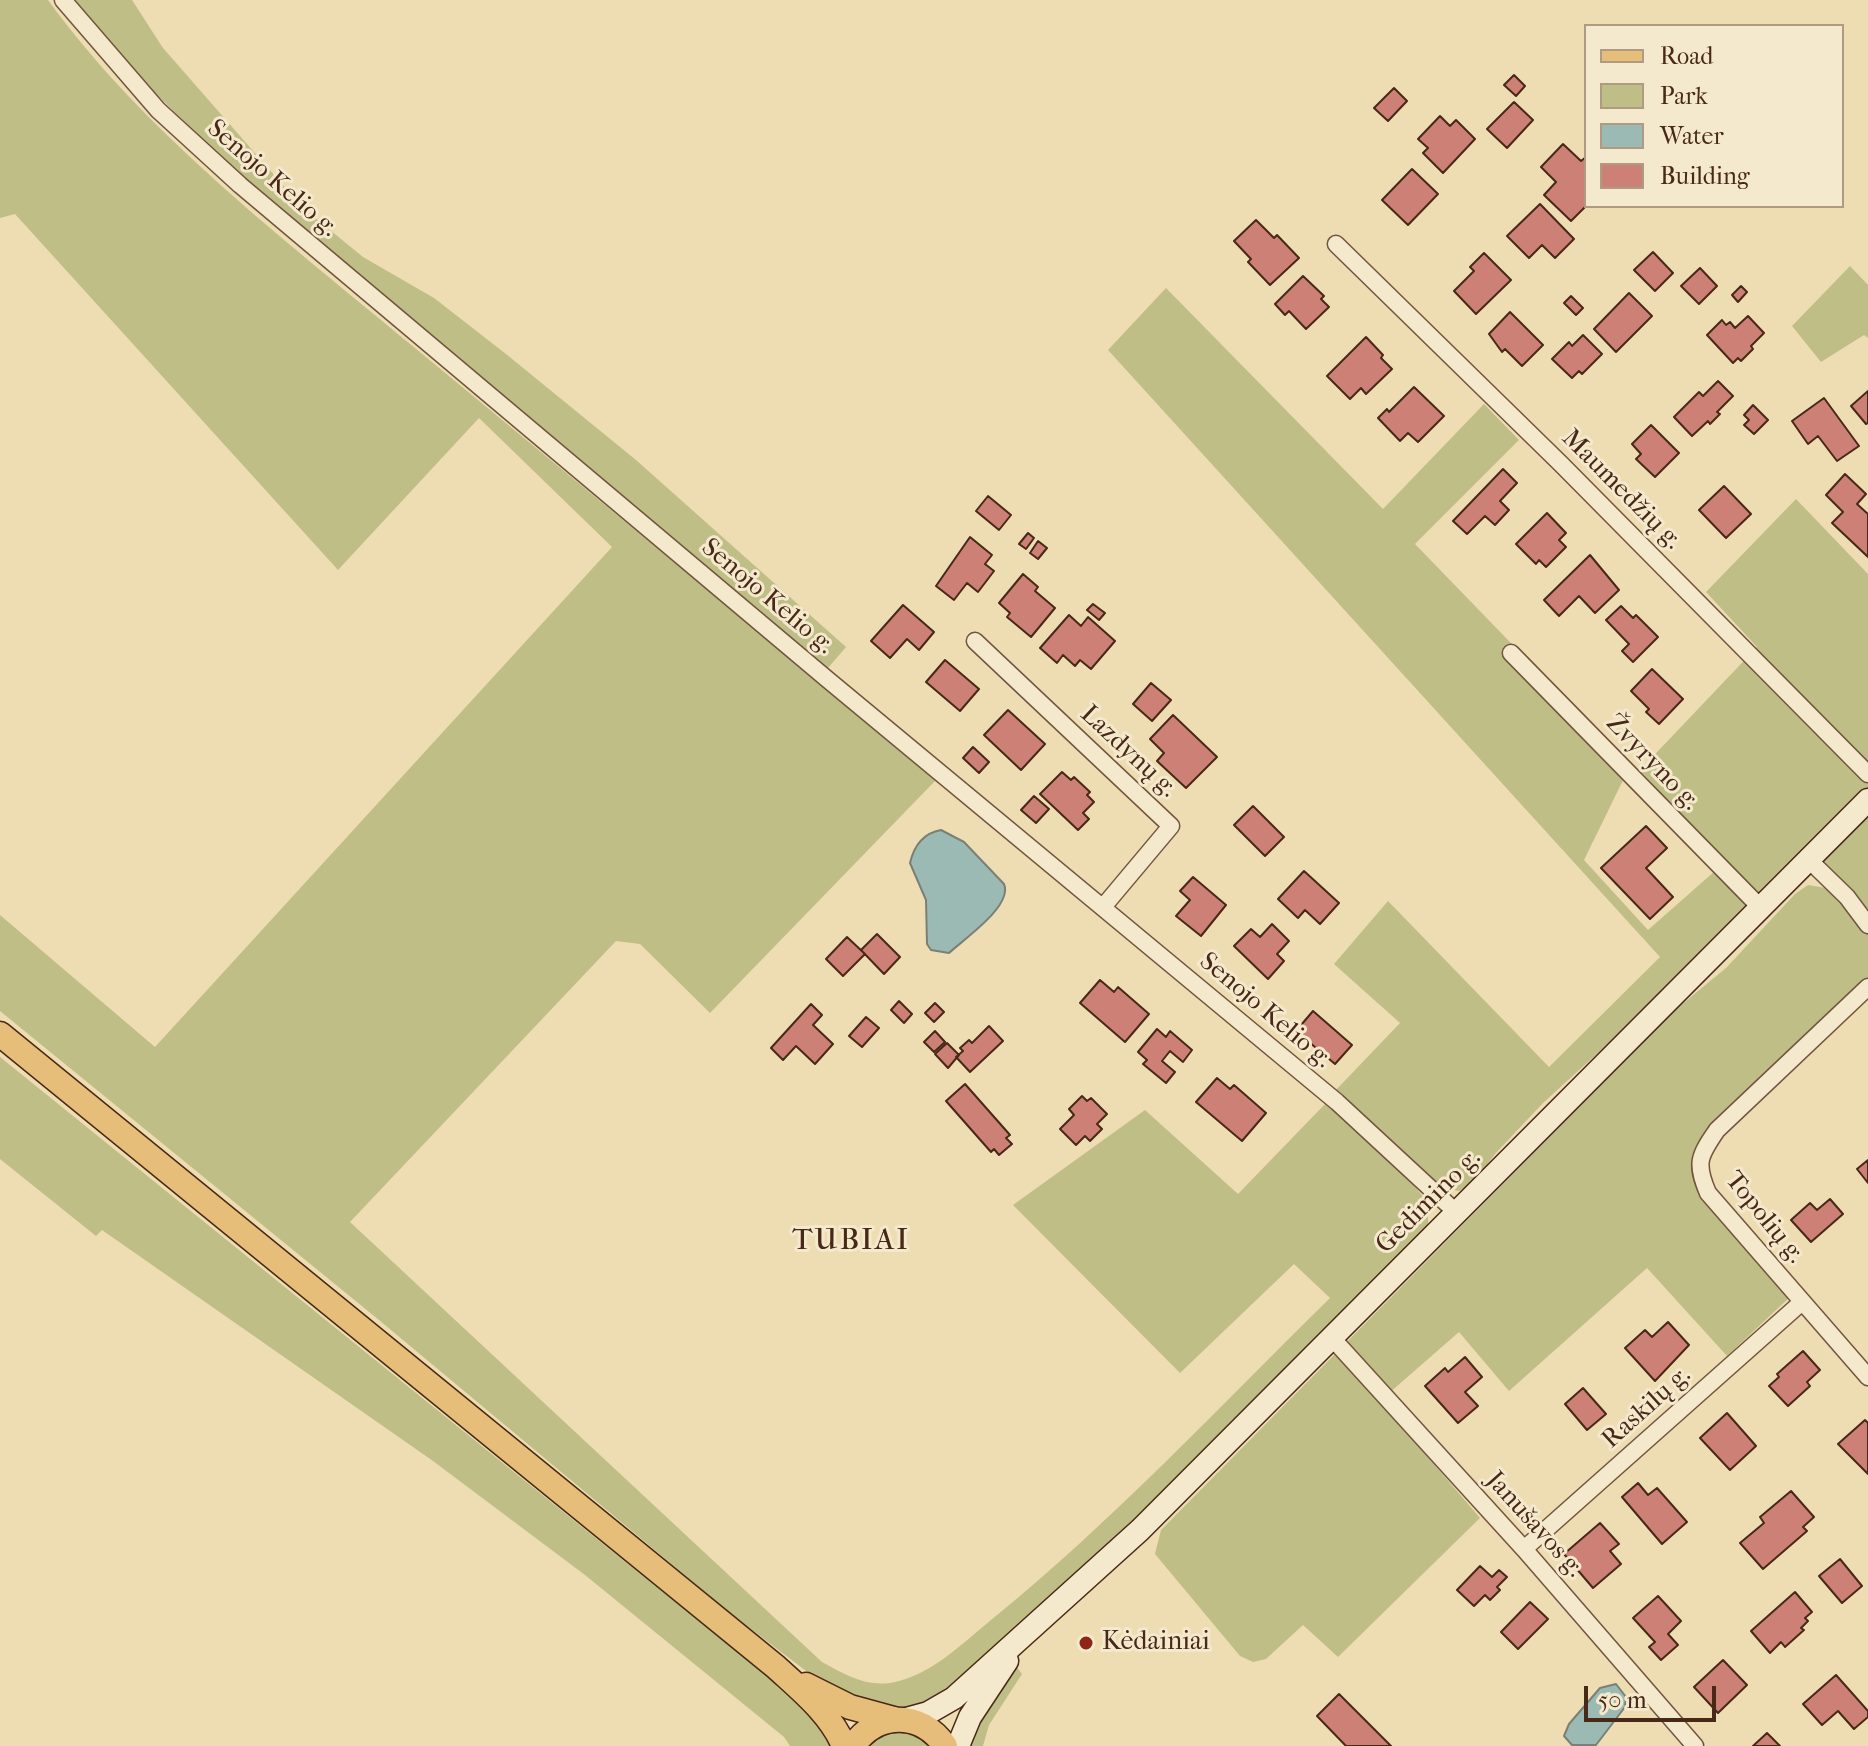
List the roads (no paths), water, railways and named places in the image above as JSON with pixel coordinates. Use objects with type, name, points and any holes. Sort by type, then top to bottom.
[{"type":"main road","name":"Gedimino g.","points":[[1023,1637],[1133,1538],[1759,906],[1868,800]]},
{"type":"main road","points":[[0,1034],[776,1667],[812,1701],[834,1727],[844,1746]]},
{"type":"main road","points":[[853,1746],[870,1727],[928,1713],[947,1702],[1023,1637]]},
{"type":"main road","points":[[958,1746],[970,1717],[1023,1637]]},
{"type":"main road","points":[[776,1667],[839,1702],[870,1714],[928,1727],[945,1746]]},
{"type":"street","name":"Senojo Kelio g.","points":[[63,0],[158,110],[240,185],[827,679],[1337,1102],[1457,1213]]},
{"type":"street","name":"Maumedžių g.","points":[[1336,244],[1636,538],[1868,774]]},
{"type":"street","name":"Lazdynų g.","points":[[975,641],[1171,826],[1103,907]]},
{"type":"street","name":"Žvyryno g.","points":[[1511,653],[1759,906]]},
{"type":"street","points":[[1808,859],[1847,897],[1868,925]]},
{"type":"street","name":"Topolių g.","points":[[1868,987],[1717,1130],[1701,1154],[1700,1174],[1708,1193],[1868,1377]]},
{"type":"street","name":"Raskilų g.","points":[[1524,1549],[1802,1302]]},
{"type":"street","name":"Janušavos g.","points":[[1333,1339],[1524,1549],[1695,1746]]},
{"type":"water","points":[[941,830],[964,842],[1004,884],[1005,893],[995,912],[949,953],[931,950],[927,944],[926,900],[910,863],[921,841]]},
{"type":"water","points":[[1616,1684],[1626,1697],[1625,1707],[1596,1745],[1572,1745],[1564,1736],[1569,1724],[1600,1688]]},
{"type":"place","name":"Kėdainiai","points":[[1086,1643]]},
{"type":"district","name":"TUBIAI","points":[[851,1242]]}]
